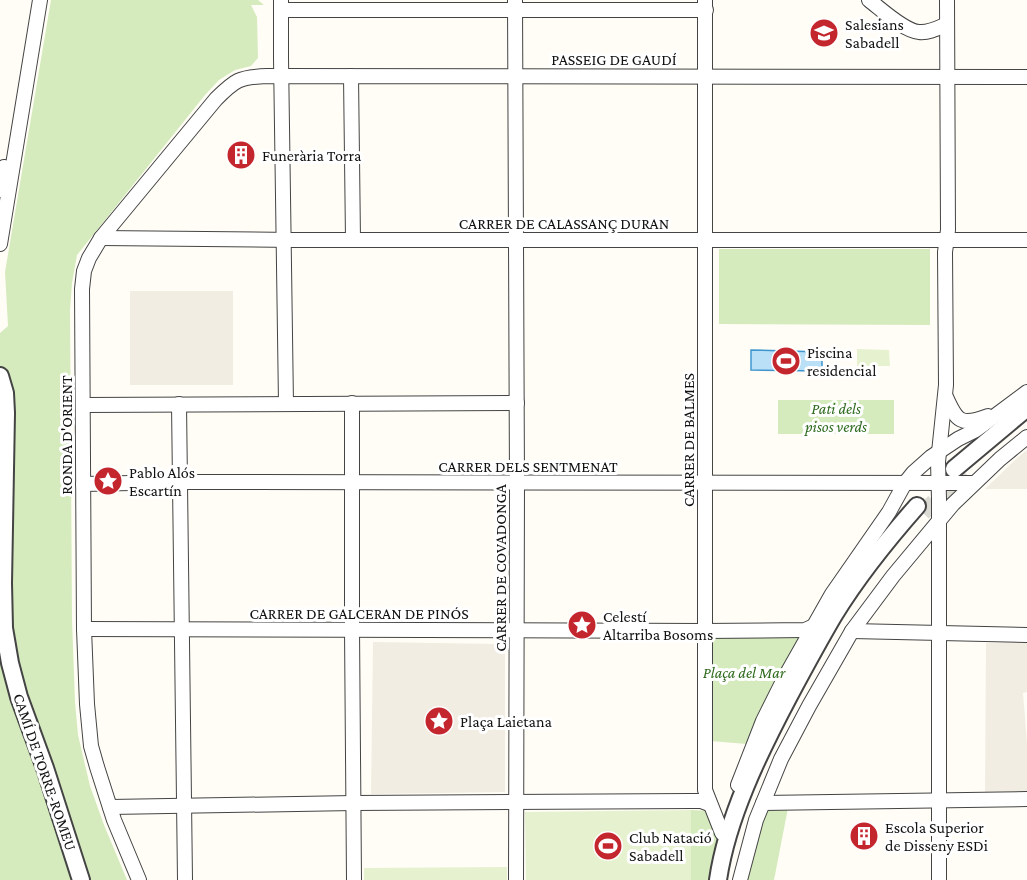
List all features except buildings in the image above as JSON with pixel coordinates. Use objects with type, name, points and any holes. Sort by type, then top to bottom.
[{"type":"street","points":[[0,244],[40,0]]},
{"type":"street","points":[[393,0],[410,10]]},
{"type":"street","points":[[609,0],[622,9]]},
{"type":"street","points":[[869,0],[914,32],[927,32],[947,24]]},
{"type":"street","points":[[733,880],[781,759],[852,631],[893,576],[953,504],[954,476],[939,452],[946,397],[947,0]]},
{"type":"street","points":[[286,404],[281,5],[328,5],[410,10],[514,5],[622,9],[706,5]]},
{"type":"street","name":"CARRER DE COVADONGA","points":[[514,5],[517,239],[516,880]]},
{"type":"street","name":"CARRER DE BALMES","points":[[706,5],[705,790],[722,833]]},
{"type":"street","name":"PASSEIG DE GAUDÍ","points":[[281,76],[1027,77]]},
{"type":"street","name":"RONDA D'ORIENT","points":[[139,880],[127,855],[110,807],[92,746],[87,704],[84,629],[82,290],[84,271],[101,238],[216,99],[232,84],[243,78],[281,76]]},
{"type":"street","points":[[351,76],[353,240]]},
{"type":"street","points":[[0,190],[13,127],[20,122]]},
{"type":"street","name":"CARRER DE CALASSANÇ DURAN","points":[[101,238],[1027,240]]},
{"type":"street","name":"CAMÍ DE TORRE-ROMEU","points":[[0,376],[5,393],[6,413],[4,628],[19,698],[45,768],[81,880]]},
{"type":"street","points":[[711,880],[722,833],[750,752],[785,676],[844,576],[889,513],[905,483],[914,473],[939,452],[976,430],[1027,392]]},
{"type":"street","points":[[946,397],[956,417],[969,422],[1003,409]]},
{"type":"street","points":[[352,403],[354,880]]},
{"type":"street","points":[[84,405],[517,403]]},
{"type":"street","points":[[179,404],[185,880]]},
{"type":"street","points":[[939,880],[939,521],[954,476],[1004,425],[1027,408]]},
{"type":"street","points":[[954,476],[1027,419]]},
{"type":"street","points":[[954,476],[1027,437]]},
{"type":"street","name":"CARRER DELS SENTMENAT","points":[[83,484],[180,482],[905,483],[954,476]]},
{"type":"street","points":[[718,880],[740,801],[769,734],[811,656],[834,615],[867,567],[920,510],[856,599],[790,713],[754,790],[728,880]]},
{"type":"street","name":"CARRER DE GALCERAN DE PINÓS","points":[[84,629],[704,631],[805,630],[814,626]]},
{"type":"street","points":[[852,631],[1027,635]]},
{"type":"street","points":[[763,803],[1027,799]]},
{"type":"street","points":[[110,807],[692,801],[710,804]]},
{"type":"street","points":[[740,880],[755,823]]},
{"type":"green space","points":[[51,0],[258,0],[264,5],[251,5],[257,17],[258,58],[251,66],[235,70],[219,80],[205,95],[77,255],[72,283],[70,310],[72,619],[78,735],[90,786],[127,880],[0,880],[0,333],[8,326],[5,272]]},
{"type":"green space","points":[[719,249],[930,249],[930,325],[719,324]]},
{"type":"green space","points":[[857,349],[889,350],[890,366],[857,366]]},
{"type":"green space","name":"Pati dels pisos verds","points":[[778,400],[894,400],[894,434],[778,434]]},
{"type":"green space","name":"Plaça del Mar","points":[[718,636],[801,637],[747,744],[710,741],[708,645]]},
{"type":"green space","points":[[765,807],[788,808],[774,880],[743,880]]},
{"type":"green space","points":[[691,810],[710,811],[722,833],[710,880],[691,880]]},
{"type":"green space","name":"Club Natació Sabadell","points":[[691,810],[691,880],[526,880],[525,812]]},
{"type":"green space","points":[[507,867],[507,880],[364,880],[364,868]]},
{"type":"shaded area","points":[[130,291],[233,291],[233,385],[130,385]]},
{"type":"shaded area","points":[[1027,450],[1027,489],[985,489],[1017,458]]},
{"type":"shaded area","name":"Plaça Laietana","points":[[373,642],[497,644],[505,649],[505,792],[371,794]]},
{"type":"shaded area","points":[[1027,642],[1027,692],[1023,693],[1027,743],[1027,793],[985,793],[986,643]]},
{"type":"water","name":"Piscina residencial","points":[[751,350],[822,352],[822,371],[751,370]]},
{"type":"tunnel","points":[[923,513],[963,471]]},
{"type":"place","name":"Salesians Sabadell","points":[[824,33]]},
{"type":"place","name":"Funerària Torra","points":[[241,155]]},
{"type":"place","name":"Piscina residencial","points":[[786,361]]},
{"type":"place","name":"Pablo Alós Escartín","points":[[108,481]]},
{"type":"place","name":"Celestí Altarriba Bosoms","points":[[582,625]]},
{"type":"place","name":"Plaça Laietana","points":[[439,721]]},
{"type":"place","name":"Escola Superior de Disseny ESDi","points":[[864,836]]},
{"type":"place","name":"Club Natació Sabadell","points":[[608,846]]}]
